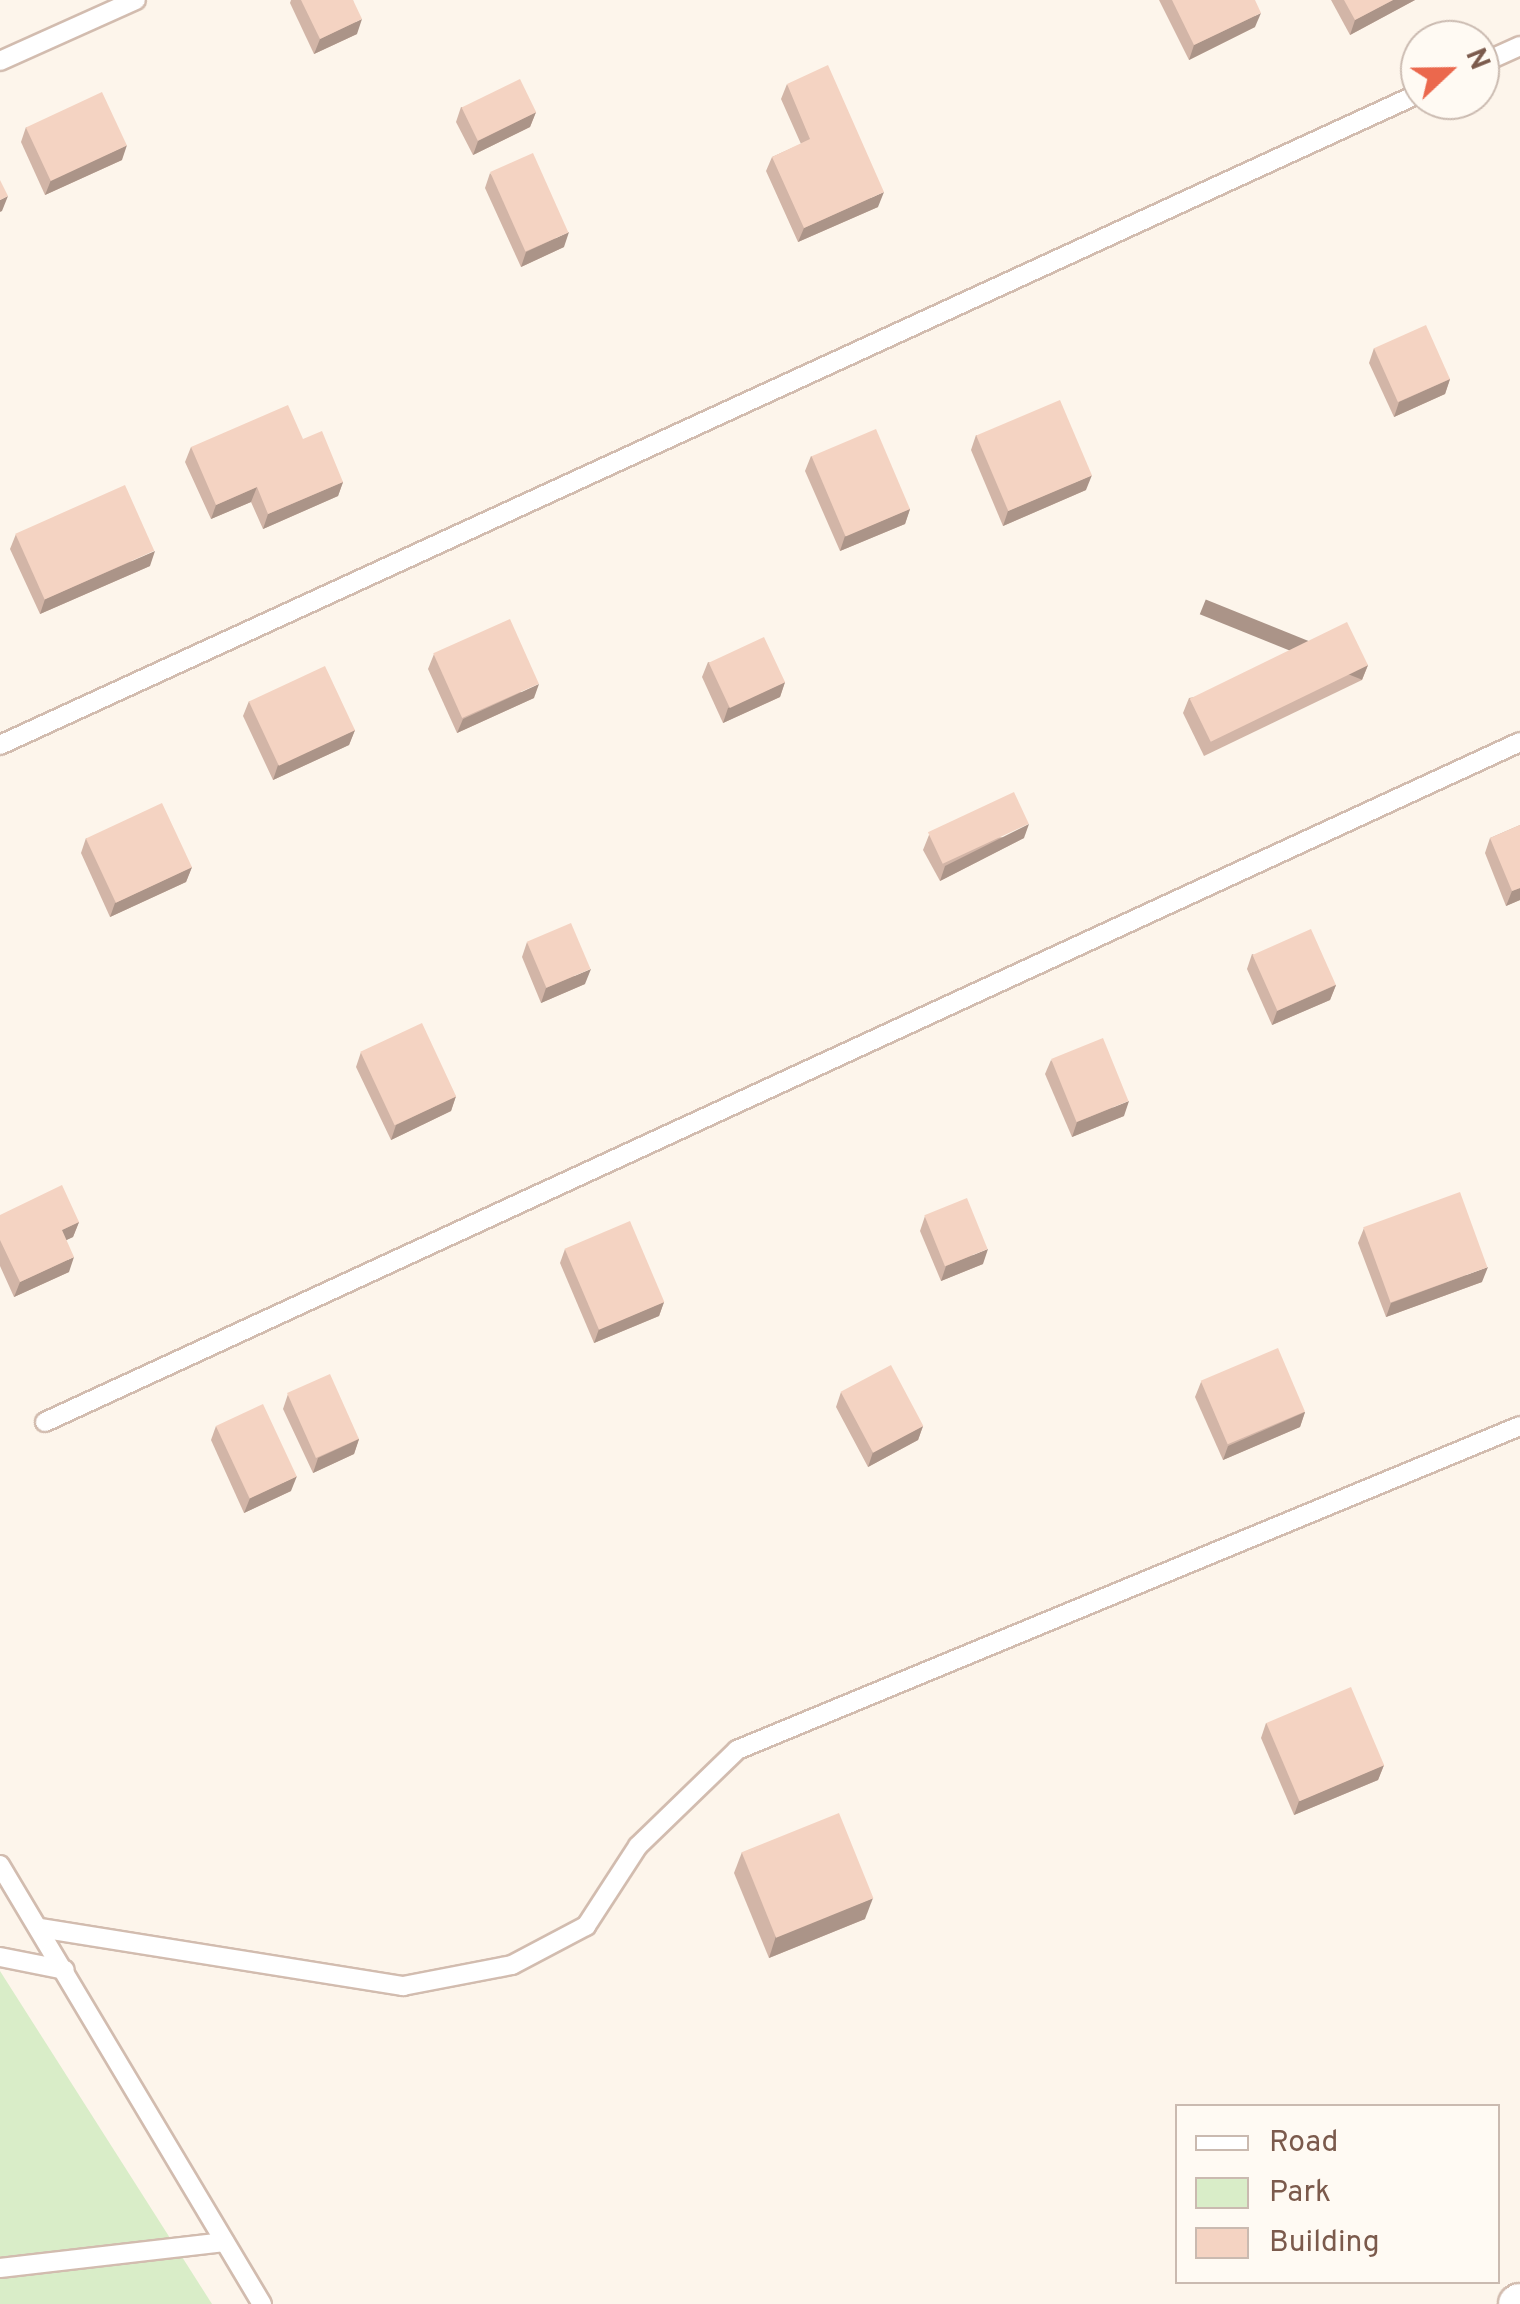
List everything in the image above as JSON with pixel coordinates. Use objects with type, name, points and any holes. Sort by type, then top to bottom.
[{"type":"lane","points":[[0,61],[136,0]]},
{"type":"lane","points":[[0,744],[1400,101]]},
{"type":"lane","points":[[44,1422],[1520,742]]},
{"type":"lane","points":[[40,1928],[403,1986],[512,1965],[586,1926],[638,1846],[737,1750],[1520,1426]]},
{"type":"lane","points":[[0,1865],[262,2304]]},
{"type":"lane","points":[[0,1957],[65,1970]]},
{"type":"lane","points":[[0,2268],[225,2242]]},
{"type":"green space","points":[[0,1971],[212,2304],[0,2304]]},
{"type":"building","points":[[301,0],[353,0],[362,19],[320,39]]},
{"type":"building","points":[[1172,0],[1255,0],[1261,13],[1194,45]]},
{"type":"building","points":[[1344,0],[1393,0],[1355,20]]},
{"type":"building","points":[[828,65],[884,192],[804,228],[772,157],[810,139],[787,84]]},
{"type":"building","points":[[520,79],[536,112],[478,141],[462,107]]},
{"type":"building","points":[[102,92],[127,145],[51,181],[26,127]]},
{"type":"building","points":[[533,153],[568,232],[525,252],[490,172]]},
{"type":"building","points":[[0,180],[8,196],[0,200]]},
{"type":"building","points":[[1426,325],[1450,379],[1398,402],[1374,348]]},
{"type":"building","points":[[1060,400],[1092,475],[1008,511],[976,436]]},
{"type":"building","points":[[288,405],[303,439],[322,431],[343,482],[268,514],[257,487],[216,505],[191,447]]},
{"type":"building","points":[[876,429],[910,509],[846,536],[812,456]]},
{"type":"building","points":[[125,485],[154,551],[45,600],[15,534]]},
{"type":"building","points":[[510,619],[539,684],[462,718],[433,653]]},
{"type":"building","points":[[1347,622],[1368,665],[1211,742],[1190,699]]},
{"type":"building","points":[[764,637],[785,682],[730,708],[709,663]]},
{"type":"building","points":[[325,666],[355,730],[279,766],[249,701]]},
{"type":"building","points":[[1014,792],[1029,824],[943,864],[928,832]]},
{"type":"building","points":[[162,803],[192,867],[116,903],[86,838]]},
{"type":"building","points":[[1520,825],[1520,888],[1512,891],[1490,838]]},
{"type":"building","points":[[571,923],[591,969],[546,988],[527,942]]},
{"type":"building","points":[[1311,929],[1336,985],[1277,1011],[1253,955]]},
{"type":"building","points":[[422,1023],[456,1096],[395,1125],[360,1052]]},
{"type":"building","points":[[1103,1038],[1128,1101],[1077,1122],[1051,1059]]},
{"type":"building","points":[[62,1185],[79,1222],[62,1230],[74,1257],[20,1282],[0,1240],[0,1215]]},
{"type":"building","points":[[1460,1192],[1487,1267],[1391,1302],[1363,1227]]},
{"type":"building","points":[[967,1198],[988,1249],[945,1266],[924,1215]]},
{"type":"building","points":[[630,1221],[664,1302],[599,1330],[565,1249]]},
{"type":"building","points":[[1278,1348],[1305,1412],[1228,1444],[1201,1381]]},
{"type":"building","points":[[891,1365],[923,1426],[873,1453],[841,1392]]},
{"type":"building","points":[[330,1374],[359,1439],[316,1458],[287,1393]]},
{"type":"building","points":[[263,1404],[297,1477],[250,1498],[216,1426]]},
{"type":"building","points":[[1351,1687],[1384,1765],[1300,1801],[1266,1723]]},
{"type":"building","points":[[839,1813],[873,1898],[776,1938],[742,1852]]}]
